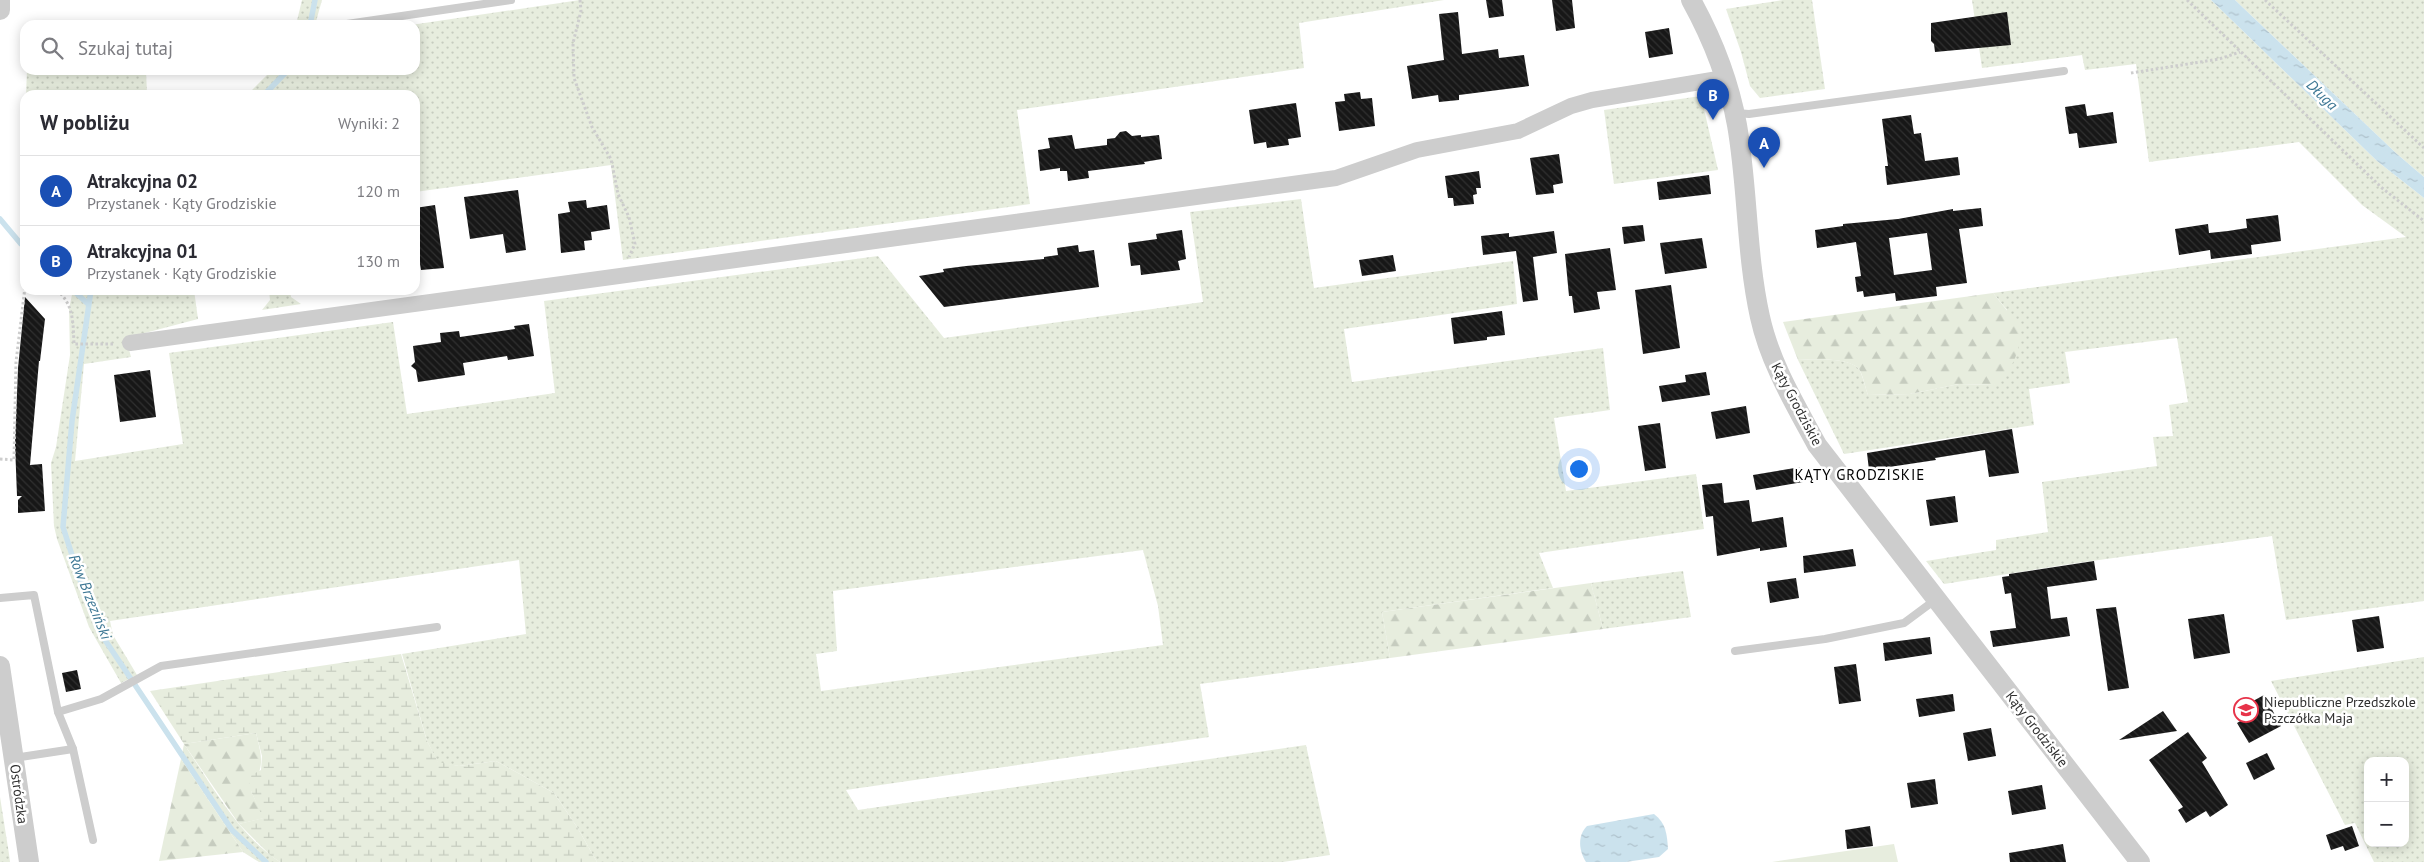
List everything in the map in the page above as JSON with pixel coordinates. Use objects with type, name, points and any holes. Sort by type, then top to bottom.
[{"type":"street","name":"Kąty Grodziskie","points":[[1691,0],[1706,28],[1734,113],[1740,153],[1750,261],[1760,318],[1770,351],[1785,387],[1817,445],[2140,862]]},
{"type":"street","points":[[0,1],[0,10]]},
{"type":"street","points":[[130,343],[1336,178],[1417,150],[1518,131],[1571,106],[1592,100],[1724,78]]},
{"type":"street","name":"Ostródzka","points":[[0,666],[29,862]]},
{"type":"lane","points":[[374,20],[511,0]]},
{"type":"lane","points":[[1734,113],[1749,114],[2064,71]]},
{"type":"lane","points":[[0,598],[34,595],[58,712],[73,749],[93,840]]},
{"type":"lane","points":[[1735,651],[1825,639],[1904,623],[1936,599]]},
{"type":"lane","points":[[58,712],[101,699],[161,666],[437,627]]},
{"type":"lane","points":[[14,758],[73,749]]},
{"type":"path","points":[[580,0],[581,11],[573,43],[574,78],[592,127],[611,159],[618,194],[628,217],[635,244],[620,275]]},
{"type":"path","points":[[2187,0],[2382,188],[2424,221]]},
{"type":"path","points":[[2265,0],[2424,148]]},
{"type":"path","points":[[2131,74],[2219,59],[2240,52]]},
{"type":"path","points":[[0,459],[14,460],[16,362],[24,295]]},
{"type":"path","points":[[63,295],[66,298],[72,313],[74,344],[130,343]]},
{"type":"green space","points":[[302,0],[322,0],[316,20],[297,20]]},
{"type":"green space","points":[[580,0],[1444,0],[1299,23],[1304,68],[1017,110],[1030,204],[623,260],[611,165],[420,191],[420,90],[252,90],[267,75],[420,75],[420,24]]},
{"type":"green space","points":[[1783,0],[1812,0],[1825,89],[1760,98],[1750,86],[1741,52],[1726,9]]},
{"type":"green space","points":[[1972,0],[2211,0],[2377,161],[2424,198],[2424,601],[2286,620],[2272,536],[2063,565],[1944,584],[1926,561],[1996,550],[1996,540],[2048,532],[2042,482],[2157,466],[2153,437],[2173,436],[2169,405],[2188,402],[2177,338],[2065,352],[2070,383],[2029,389],[2034,425],[1844,454],[1798,360],[1831,360],[1848,362],[1854,365],[1859,369],[1868,395],[1910,394],[1959,384],[1994,385],[2007,310],[1993,293],[2406,237],[2362,205],[2299,142],[2149,162],[2136,64],[2085,70],[2082,55],[1982,68]]},
{"type":"green space","points":[[2235,0],[2424,0],[2424,177],[2397,154]]},
{"type":"green space","points":[[27,75],[146,75],[147,90],[26,90]]},
{"type":"green space","points":[[1701,96],[1718,170],[1614,184],[1604,110]]},
{"type":"green space","points":[[1301,199],[1314,288],[1513,261],[1517,304],[1344,329],[1352,382],[1603,348],[1610,410],[1554,418],[1566,491],[1696,474],[1704,529],[1539,553],[1553,588],[1382,612],[1390,658],[1200,684],[1209,737],[846,790],[858,810],[1306,745],[1330,855],[1283,862],[597,862],[577,827],[554,793],[496,761],[459,766],[438,763],[427,741],[402,654],[526,634],[519,560],[110,621],[113,635],[137,675],[121,683],[89,627],[54,526],[51,463],[56,447],[70,355],[69,309],[72,295],[195,295],[198,319],[126,338],[131,357],[84,364],[75,461],[183,444],[169,353],[393,322],[407,414],[555,393],[544,301],[878,256],[944,338],[1203,302],[1190,212]],"holes":[[[1143,550],[1158,606],[1163,645],[821,691],[816,654],[837,651],[833,591]]]},
{"type":"green space","points":[[1993,293],[2021,328],[2019,345],[2014,360],[2006,373],[1994,385],[1959,384],[1910,394],[1868,395],[1859,369],[1854,365],[1847,362],[1830,360],[1798,360],[1783,322]]},
{"type":"green space","points":[[270,295],[291,295],[301,304],[262,310],[270,300]]},
{"type":"green space","points":[[1683,571],[1691,617],[1603,629],[1591,583]]},
{"type":"green space","points":[[1591,583],[1603,629],[1390,658],[1382,612]]},
{"type":"green space","points":[[401,654],[427,741],[438,762],[459,766],[496,761],[554,793],[577,827],[597,862],[280,862],[271,856],[239,824],[263,818],[251,791],[248,777],[261,770],[262,756],[256,733],[184,744],[150,691]]},
{"type":"green space","points":[[2424,657],[2424,862],[2374,862],[2367,847],[2409,847],[2409,757],[2364,757],[2364,841],[2355,823],[2345,825],[2271,681]]},
{"type":"green space","points":[[256,733],[261,763],[251,791],[264,818],[239,824],[184,744]]},
{"type":"green space","points":[[184,744],[239,824],[265,851],[280,862],[259,862],[243,852],[181,759]]},
{"type":"green space","points":[[181,759],[243,852],[159,861]]},
{"type":"green space","points":[[0,797],[9,854],[10,862],[0,862]]},
{"type":"green space","points":[[1894,844],[1898,862],[1772,862]]},
{"type":"water","name":"Długa","points":[[2211,0],[2235,0],[2397,154],[2424,177],[2424,198],[2377,161]]},
{"type":"water","points":[[1654,814],[1661,821],[1667,838],[1668,849],[1659,857],[1626,862],[1586,862],[1582,853],[1580,839],[1587,826]]},
{"type":"building","points":[[1486,0],[1502,0],[1504,16],[1489,18]]},
{"type":"building","points":[[1552,0],[1572,0],[1575,28],[1556,31]]},
{"type":"building","points":[[1458,12],[1462,54],[1498,49],[1499,58],[1524,55],[1529,86],[1459,95],[1459,100],[1439,102],[1438,95],[1412,99],[1407,66],[1444,60],[1439,14]]},
{"type":"building","points":[[2007,12],[2011,45],[1935,52],[1934,44],[1931,41],[1931,23]]},
{"type":"building","points":[[1669,28],[1673,54],[1649,58],[1645,32]]},
{"type":"building","points":[[1360,92],[1361,99],[1372,98],[1375,126],[1339,131],[1335,102],[1345,101],[1344,94]]},
{"type":"building","points":[[1296,103],[1301,137],[1288,139],[1289,145],[1267,148],[1266,142],[1254,144],[1249,110]]},
{"type":"building","points":[[2085,104],[2087,116],[2113,112],[2117,143],[2079,148],[2077,133],[2069,134],[2065,107]]},
{"type":"building","points":[[1911,115],[1914,134],[1921,133],[1925,161],[1958,157],[1960,175],[1887,185],[1885,166],[1888,166],[1882,119]]},
{"type":"building","points":[[1126,131],[1132,136],[1159,135],[1162,159],[1144,162],[1145,164],[1088,171],[1089,178],[1068,181],[1067,171],[1060,171],[1060,168],[1040,171],[1038,150],[1050,148],[1048,138],[1072,135],[1075,149],[1107,145],[1107,139],[1115,138],[1120,132]]},
{"type":"building","points":[[1559,154],[1563,183],[1553,185],[1554,193],[1536,195],[1530,158]]},
{"type":"building","points":[[1479,171],[1481,188],[1476,188],[1477,194],[1473,195],[1474,204],[1454,206],[1453,198],[1448,198],[1445,176]]},
{"type":"building","points":[[1709,175],[1711,194],[1659,200],[1657,182]]},
{"type":"building","points":[[518,190],[526,250],[506,253],[503,234],[470,239],[464,197]]},
{"type":"building","points":[[586,200],[587,208],[607,205],[610,229],[591,232],[592,240],[584,241],[585,250],[561,253],[558,214],[570,212],[568,202]]},
{"type":"building","points":[[435,205],[444,268],[421,270],[420,207]]},
{"type":"building","points":[[1981,208],[1983,226],[1959,229],[1967,283],[1936,287],[1937,296],[1896,301],[1895,293],[1864,297],[1863,291],[1857,292],[1855,277],[1861,276],[1856,242],[1817,248],[1815,230],[1843,226],[1843,224],[1898,219],[1953,209],[1953,211]],"holes":[[[1927,233],[1932,270],[1894,275],[1889,238]]]},
{"type":"building","points":[[2278,215],[2281,241],[2251,245],[2252,254],[2211,259],[2210,250],[2179,255],[2175,229],[2208,224],[2209,233],[2228,231],[2247,228],[2246,219]]},
{"type":"building","points":[[1643,225],[1645,241],[1624,244],[1622,227]]},
{"type":"building","points":[[1182,230],[1186,259],[1178,261],[1180,270],[1141,275],[1140,265],[1131,266],[1128,243],[1157,239],[1156,234]]},
{"type":"building","points":[[1554,231],[1557,253],[1533,257],[1538,300],[1523,302],[1516,251],[1483,255],[1481,236],[1509,233],[1509,237]]},
{"type":"building","points":[[1702,238],[1707,268],[1665,274],[1660,243]]},
{"type":"building","points":[[1078,245],[1079,252],[1094,250],[1099,287],[944,307],[919,276],[944,272],[943,269],[1044,259],[1044,257],[1058,255],[1057,248]]},
{"type":"building","points":[[1610,248],[1616,290],[1597,292],[1600,309],[1574,313],[1572,296],[1569,296],[1565,254]]},
{"type":"building","points":[[1393,255],[1396,271],[1362,276],[1359,260]]},
{"type":"building","points":[[1671,285],[1680,348],[1643,354],[1635,290]]},
{"type":"building","points":[[25,297],[45,319],[39,361],[30,465],[42,464],[45,511],[18,513],[18,500],[22,496],[17,496],[15,444],[18,368]]},
{"type":"building","points":[[1502,311],[1505,335],[1487,337],[1487,340],[1454,344],[1451,318]]},
{"type":"building","points":[[529,324],[534,356],[508,360],[507,356],[463,363],[465,375],[418,382],[416,370],[411,366],[415,362],[413,346],[441,342],[440,333],[459,331],[460,337],[515,329],[514,326]]},
{"type":"building","points":[[150,370],[156,417],[120,422],[114,375]]},
{"type":"building","points":[[1706,372],[1710,395],[1662,402],[1659,386],[1686,382],[1685,375]]},
{"type":"building","points":[[1746,406],[1750,433],[1716,439],[1711,412]]},
{"type":"building","points":[[1660,423],[1666,468],[1645,471],[1638,426]]},
{"type":"building","points":[[2012,429],[2019,473],[1989,477],[1985,450],[1935,458],[1936,460],[1869,470],[1867,453]]},
{"type":"building","points":[[1801,467],[1803,482],[1756,490],[1753,475]]},
{"type":"building","points":[[1722,483],[1724,503],[1749,500],[1752,522],[1783,517],[1787,547],[1760,551],[1760,548],[1717,556],[1713,516],[1706,517],[1702,485]]},
{"type":"building","points":[[1955,496],[1958,522],[1930,526],[1926,500]]},
{"type":"building","points":[[1853,549],[1856,566],[1804,573],[1803,556]]},
{"type":"building","points":[[2094,561],[2097,580],[2047,587],[2051,619],[2067,617],[2070,636],[1993,647],[1990,631],[2016,628],[2011,593],[2005,594],[2002,577],[2009,576],[2009,574]]},
{"type":"building","points":[[1796,578],[1799,598],[1770,603],[1767,582]]},
{"type":"building","points":[[2116,607],[2129,688],[2108,691],[2096,609]]},
{"type":"building","points":[[2224,614],[2230,653],[2194,659],[2188,619]]},
{"type":"building","points":[[2379,616],[2384,648],[2357,652],[2352,620]]},
{"type":"building","points":[[1930,637],[1932,654],[1885,661],[1883,643]]},
{"type":"building","points":[[1856,664],[1861,701],[1839,704],[1834,667]]},
{"type":"building","points":[[77,670],[81,689],[66,692],[62,673]]},
{"type":"building","points":[[1953,694],[1955,711],[1919,717],[1916,699]]},
{"type":"building","points":[[2264,695],[2281,726],[2249,743],[2237,723],[2249,716],[2244,706]]},
{"type":"building","points":[[2163,711],[2177,731],[2119,740]]},
{"type":"building","points":[[1991,728],[1996,756],[1968,761],[1963,733]]},
{"type":"building","points":[[2188,732],[2207,758],[2202,762],[2228,805],[2210,817],[2206,811],[2186,823],[2178,810],[2183,807],[2149,760]]},
{"type":"building","points":[[2267,753],[2275,769],[2254,780],[2246,763]]},
{"type":"building","points":[[1935,779],[1938,804],[1911,808],[1907,783]]},
{"type":"building","points":[[2042,785],[2046,809],[2012,815],[2008,791]]},
{"type":"building","points":[[1870,826],[1873,846],[1847,849],[1845,830]]},
{"type":"building","points":[[2352,826],[2359,846],[2345,851],[2343,846],[2331,850],[2326,835]]},
{"type":"building","points":[[2063,844],[2066,862],[2010,862],[2009,853]]},
{"type":"waterway","points":[[311,20],[315,0]]},
{"type":"waterway","points":[[269,90],[283,75]]},
{"type":"waterway","name":"Rów Brzeziński","points":[[0,219],[20,243]]},
{"type":"waterway","name":"Rów Brzeziński","points":[[78,295],[88,304]]},
{"type":"waterway","name":"Rów Brzeziński","points":[[90,295],[72,421],[63,527],[80,580],[105,640],[232,830],[266,862]]},
{"type":"place","name":"Atrakcyjna 01","points":[[1713,120]]},
{"type":"place","name":"Atrakcyjna 02","points":[[1764,168]]},
{"type":"place","name":"Niepubliczne Przedszkole Pszczółka Maja","points":[[2246,710]]},
{"type":"district","name":"KĄTY GRODZISKIE","points":[[1860,475]]}]
